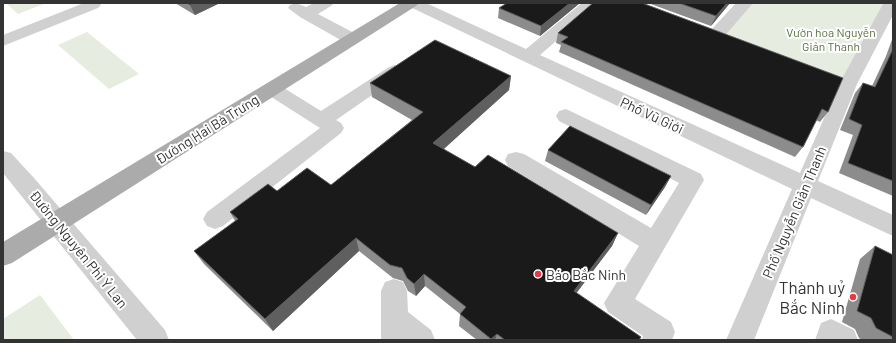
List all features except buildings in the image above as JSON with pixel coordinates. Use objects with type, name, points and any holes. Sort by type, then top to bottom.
[{"type":"main road","name":"Đường Hai Bà Trưng","points":[[3,255],[412,3]]},
{"type":"street","points":[[326,3],[301,11],[352,39]]},
{"type":"street","name":"Phố Vũ Giới","points":[[412,3],[527,58],[893,226]]},
{"type":"street","points":[[527,58],[592,3]]},
{"type":"street","points":[[717,34],[745,3]]},
{"type":"street","name":"Phố Nguyễn Giản Thanh","points":[[740,340],[805,186],[841,81],[891,4]]},
{"type":"street","points":[[3,41],[93,5]]},
{"type":"street","points":[[322,120],[411,61]]},
{"type":"street","points":[[215,219],[334,128],[272,89]]},
{"type":"street","points":[[566,116],[693,180],[618,304],[660,332],[656,340]]},
{"type":"street","name":"Đường Nguyên Phi Ỷ Lan","points":[[3,159],[26,184],[155,340]]},
{"type":"street","points":[[516,160],[655,243]]},
{"type":"street","points":[[394,291],[395,330],[421,340]]},
{"type":"street","points":[[829,340],[832,333],[844,340]]},
{"type":"green space","points":[[6,3],[46,3],[18,14]]},
{"type":"green space","name":"Vườn hoa Nguyễn Giản Thanh","points":[[745,3],[891,4],[848,84],[717,34]]},
{"type":"green space","points":[[87,32],[139,74],[109,89],[58,45]]},
{"type":"green space","points":[[40,295],[74,340],[3,340],[3,319]]},
{"type":"place","name":"Báo Bắc Ninh","points":[[538,274]]},
{"type":"place","name":"Thành uỷ Bắc Ninh","points":[[853,297]]}]
